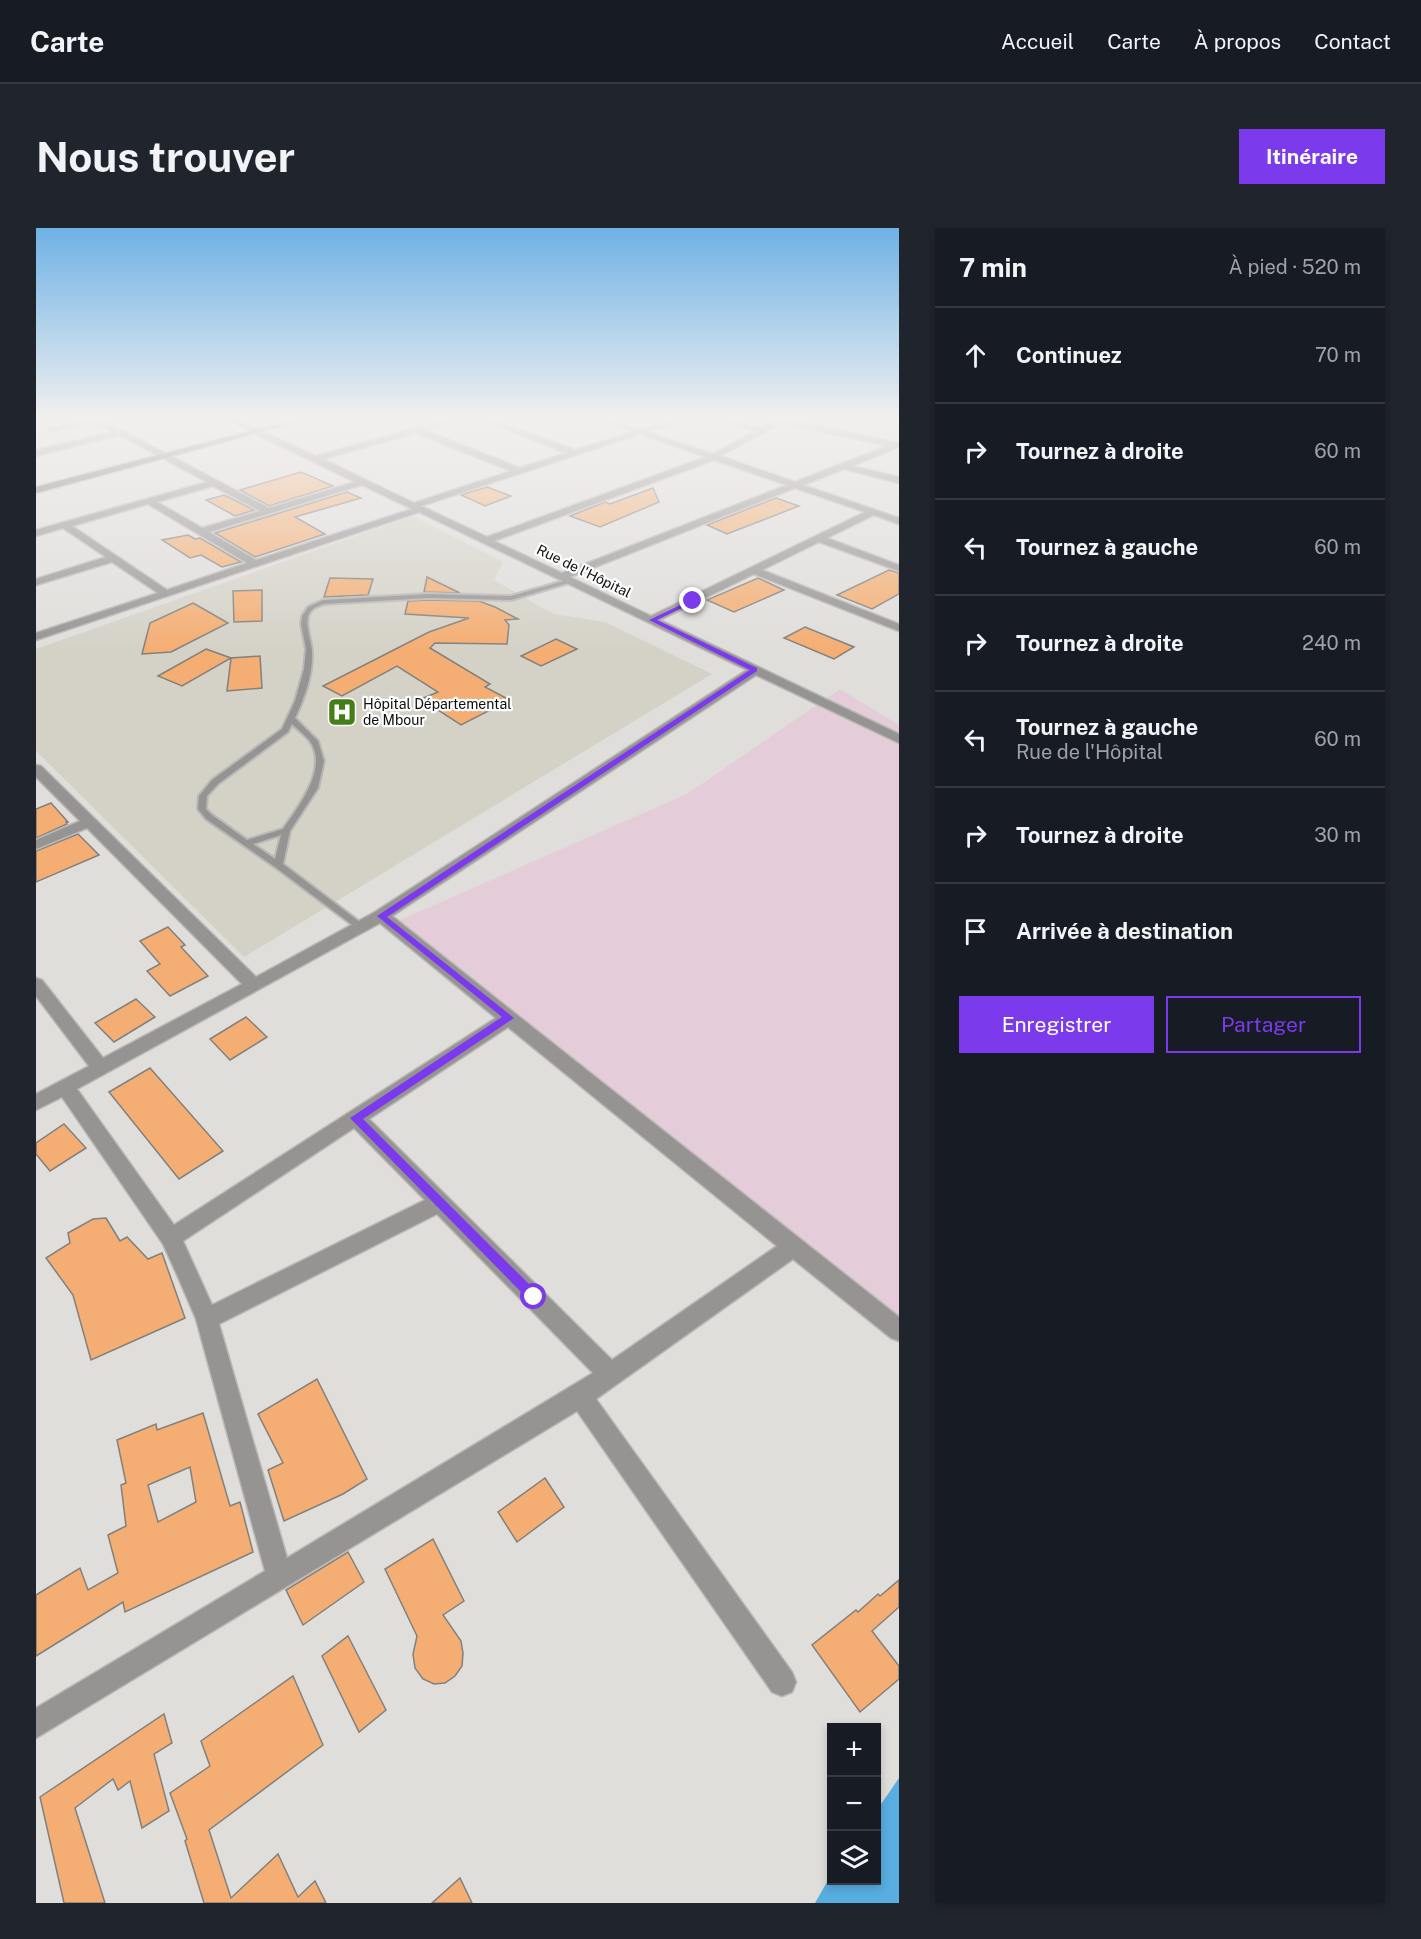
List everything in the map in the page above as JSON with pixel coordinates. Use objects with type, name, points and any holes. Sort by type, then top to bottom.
[{"type":"street","points":[[36,533],[173,494]]},
{"type":"street","points":[[238,494],[268,511]]},
{"type":"street","points":[[200,532],[323,494]]},
{"type":"street","name":"Rue de l'Hôpital","points":[[388,494],[899,739]]},
{"type":"street","points":[[36,637],[455,494]]},
{"type":"street","points":[[486,541],[613,494]]},
{"type":"street","points":[[566,579],[773,494]]},
{"type":"street","points":[[820,494],[899,521]]},
{"type":"street","points":[[149,501],[255,564]]},
{"type":"street","points":[[652,620],[871,513]]},
{"type":"street","points":[[65,525],[166,594]]},
{"type":"street","points":[[819,539],[899,568]]},
{"type":"street","points":[[36,582],[114,558]]},
{"type":"street","points":[[36,566],[51,578]]},
{"type":"street","points":[[754,571],[899,627]]},
{"type":"street","points":[[36,1103],[253,984],[362,928],[755,670]]},
{"type":"street","points":[[36,769],[253,984]]},
{"type":"street","points":[[36,844],[89,822]]},
{"type":"street","points":[[381,916],[899,1331]]},
{"type":"street","points":[[36,984],[100,1067]]},
{"type":"street","points":[[171,1238],[509,1018]]},
{"type":"street","points":[[65,1087],[171,1238],[207,1319],[280,1576]]},
{"type":"street","points":[[356,1118],[611,1375]]},
{"type":"street","points":[[207,1319],[441,1202]]},
{"type":"street","points":[[36,1724],[580,1396],[794,1246]]},
{"type":"street","points":[[580,1396],[782,1682]]},
{"type":"lane","points":[[362,928],[209,817],[202,809],[203,796],[215,782],[285,729],[291,719],[307,671],[309,649],[305,626],[306,615],[311,607],[323,602],[428,596],[511,598],[566,579]]},
{"type":"lane","points":[[278,865],[286,831],[314,788],[320,761],[314,741],[291,719]]},
{"type":"lane","points":[[246,843],[286,831]]},
{"type":"shaded area","name":"Hôpital Départemental de Mbour","points":[[413,516],[503,562],[494,580],[553,614],[605,622],[712,674],[244,957],[36,751],[36,649]]},
{"type":"shaded area","points":[[840,689],[899,725],[899,1316],[391,924],[687,794]]},
{"type":"water","points":[[899,1778],[899,1903],[815,1903],[827,1882],[827,1885],[881,1885],[881,1804]]},
{"type":"building","points":[[248,494],[307,494],[269,506]]},
{"type":"building","points":[[340,494],[352,494],[361,498],[295,517],[325,534],[255,557],[215,533]]},
{"type":"building","points":[[506,494],[511,496],[485,506],[461,495]]},
{"type":"building","points":[[636,494],[656,494],[659,502],[600,527],[570,516],[605,502],[610,504]]},
{"type":"building","points":[[224,495],[254,510],[235,516],[206,500]]},
{"type":"building","points":[[776,498],[799,506],[727,534],[707,525]]},
{"type":"building","points":[[188,535],[195,539],[200,538],[241,562],[222,567],[201,555],[190,558],[162,540]]},
{"type":"building","points":[[889,570],[899,573],[899,594],[872,609],[837,595]]},
{"type":"building","points":[[427,577],[460,593],[424,592]]},
{"type":"building","points":[[330,578],[373,579],[368,595],[324,597]]},
{"type":"building","points":[[758,578],[784,590],[734,612],[707,600]]},
{"type":"building","points":[[262,590],[262,621],[234,622],[233,591]]},
{"type":"building","points":[[408,601],[479,601],[518,619],[505,620],[509,625],[507,644],[435,643],[430,648],[490,684],[485,687],[510,700],[461,725],[421,699],[438,692],[397,666],[342,696],[323,686],[429,632],[469,618],[405,614]]},
{"type":"building","points":[[193,603],[228,623],[171,652],[142,654],[150,623]]},
{"type":"building","points":[[805,627],[854,647],[834,659],[784,638]]},
{"type":"building","points":[[556,639],[577,649],[541,666],[521,656]]},
{"type":"building","points":[[206,649],[231,658],[182,686],[158,676]]},
{"type":"building","points":[[260,656],[262,688],[227,691],[231,658]]},
{"type":"building","points":[[51,803],[68,822],[36,838],[36,809]]},
{"type":"building","points":[[78,834],[99,855],[36,882],[36,851]]},
{"type":"building","points":[[168,927],[185,945],[181,947],[208,976],[170,996],[147,971],[160,964],[140,941]]},
{"type":"building","points":[[136,999],[155,1017],[114,1042],[95,1023]]},
{"type":"building","points":[[246,1017],[267,1037],[230,1060],[210,1039]]},
{"type":"building","points":[[150,1068],[223,1151],[179,1179],[109,1092]]},
{"type":"building","points":[[64,1124],[86,1148],[50,1171],[36,1154],[36,1143]]},
{"type":"building","points":[[106,1218],[120,1241],[127,1237],[148,1259],[162,1253],[185,1318],[91,1360],[73,1295],[46,1258],[70,1243],[68,1233],[93,1219]]},
{"type":"building","points":[[317,1379],[367,1479],[343,1494],[284,1521],[268,1470],[283,1463],[258,1414]]},
{"type":"building","points":[[203,1413],[230,1506],[240,1502],[253,1552],[125,1612],[123,1602],[36,1656],[36,1595],[80,1568],[88,1590],[118,1573],[108,1535],[126,1526],[121,1485],[126,1483],[117,1440],[156,1424],[157,1430]],"holes":[[[190,1467],[196,1502],[158,1522],[148,1485]]]},
{"type":"building","points":[[545,1478],[564,1507],[517,1542],[498,1512]]},
{"type":"building","points":[[433,1539],[464,1601],[443,1615],[461,1641],[462,1666],[455,1676],[445,1683],[434,1684],[423,1679],[415,1668],[413,1654],[417,1636],[385,1569]]},
{"type":"building","points":[[348,1552],[364,1582],[303,1625],[286,1590]]},
{"type":"building","points":[[899,1580],[899,1607],[872,1631],[899,1666],[899,1679],[860,1712],[812,1645]]},
{"type":"building","points":[[348,1636],[386,1710],[359,1732],[322,1656]]},
{"type":"building","points":[[293,1676],[323,1745],[209,1830],[231,1898],[278,1854],[298,1897],[315,1881],[326,1903],[204,1903],[185,1841],[187,1839],[170,1793],[210,1766],[201,1741]]},
{"type":"building","points":[[164,1714],[172,1743],[154,1754],[169,1811],[142,1828],[130,1781],[118,1790],[113,1779],[75,1808],[105,1903],[64,1903],[40,1797]]},
{"type":"building","points":[[460,1878],[472,1903],[432,1903]]},
{"type":"place","name":"Hôpital Départemental de Mbour","points":[[342,712]]},
{"type":"route","points":[[534,1297],[356,1118],[509,1018],[381,916],[755,670],[652,620],[693,601]]}]
